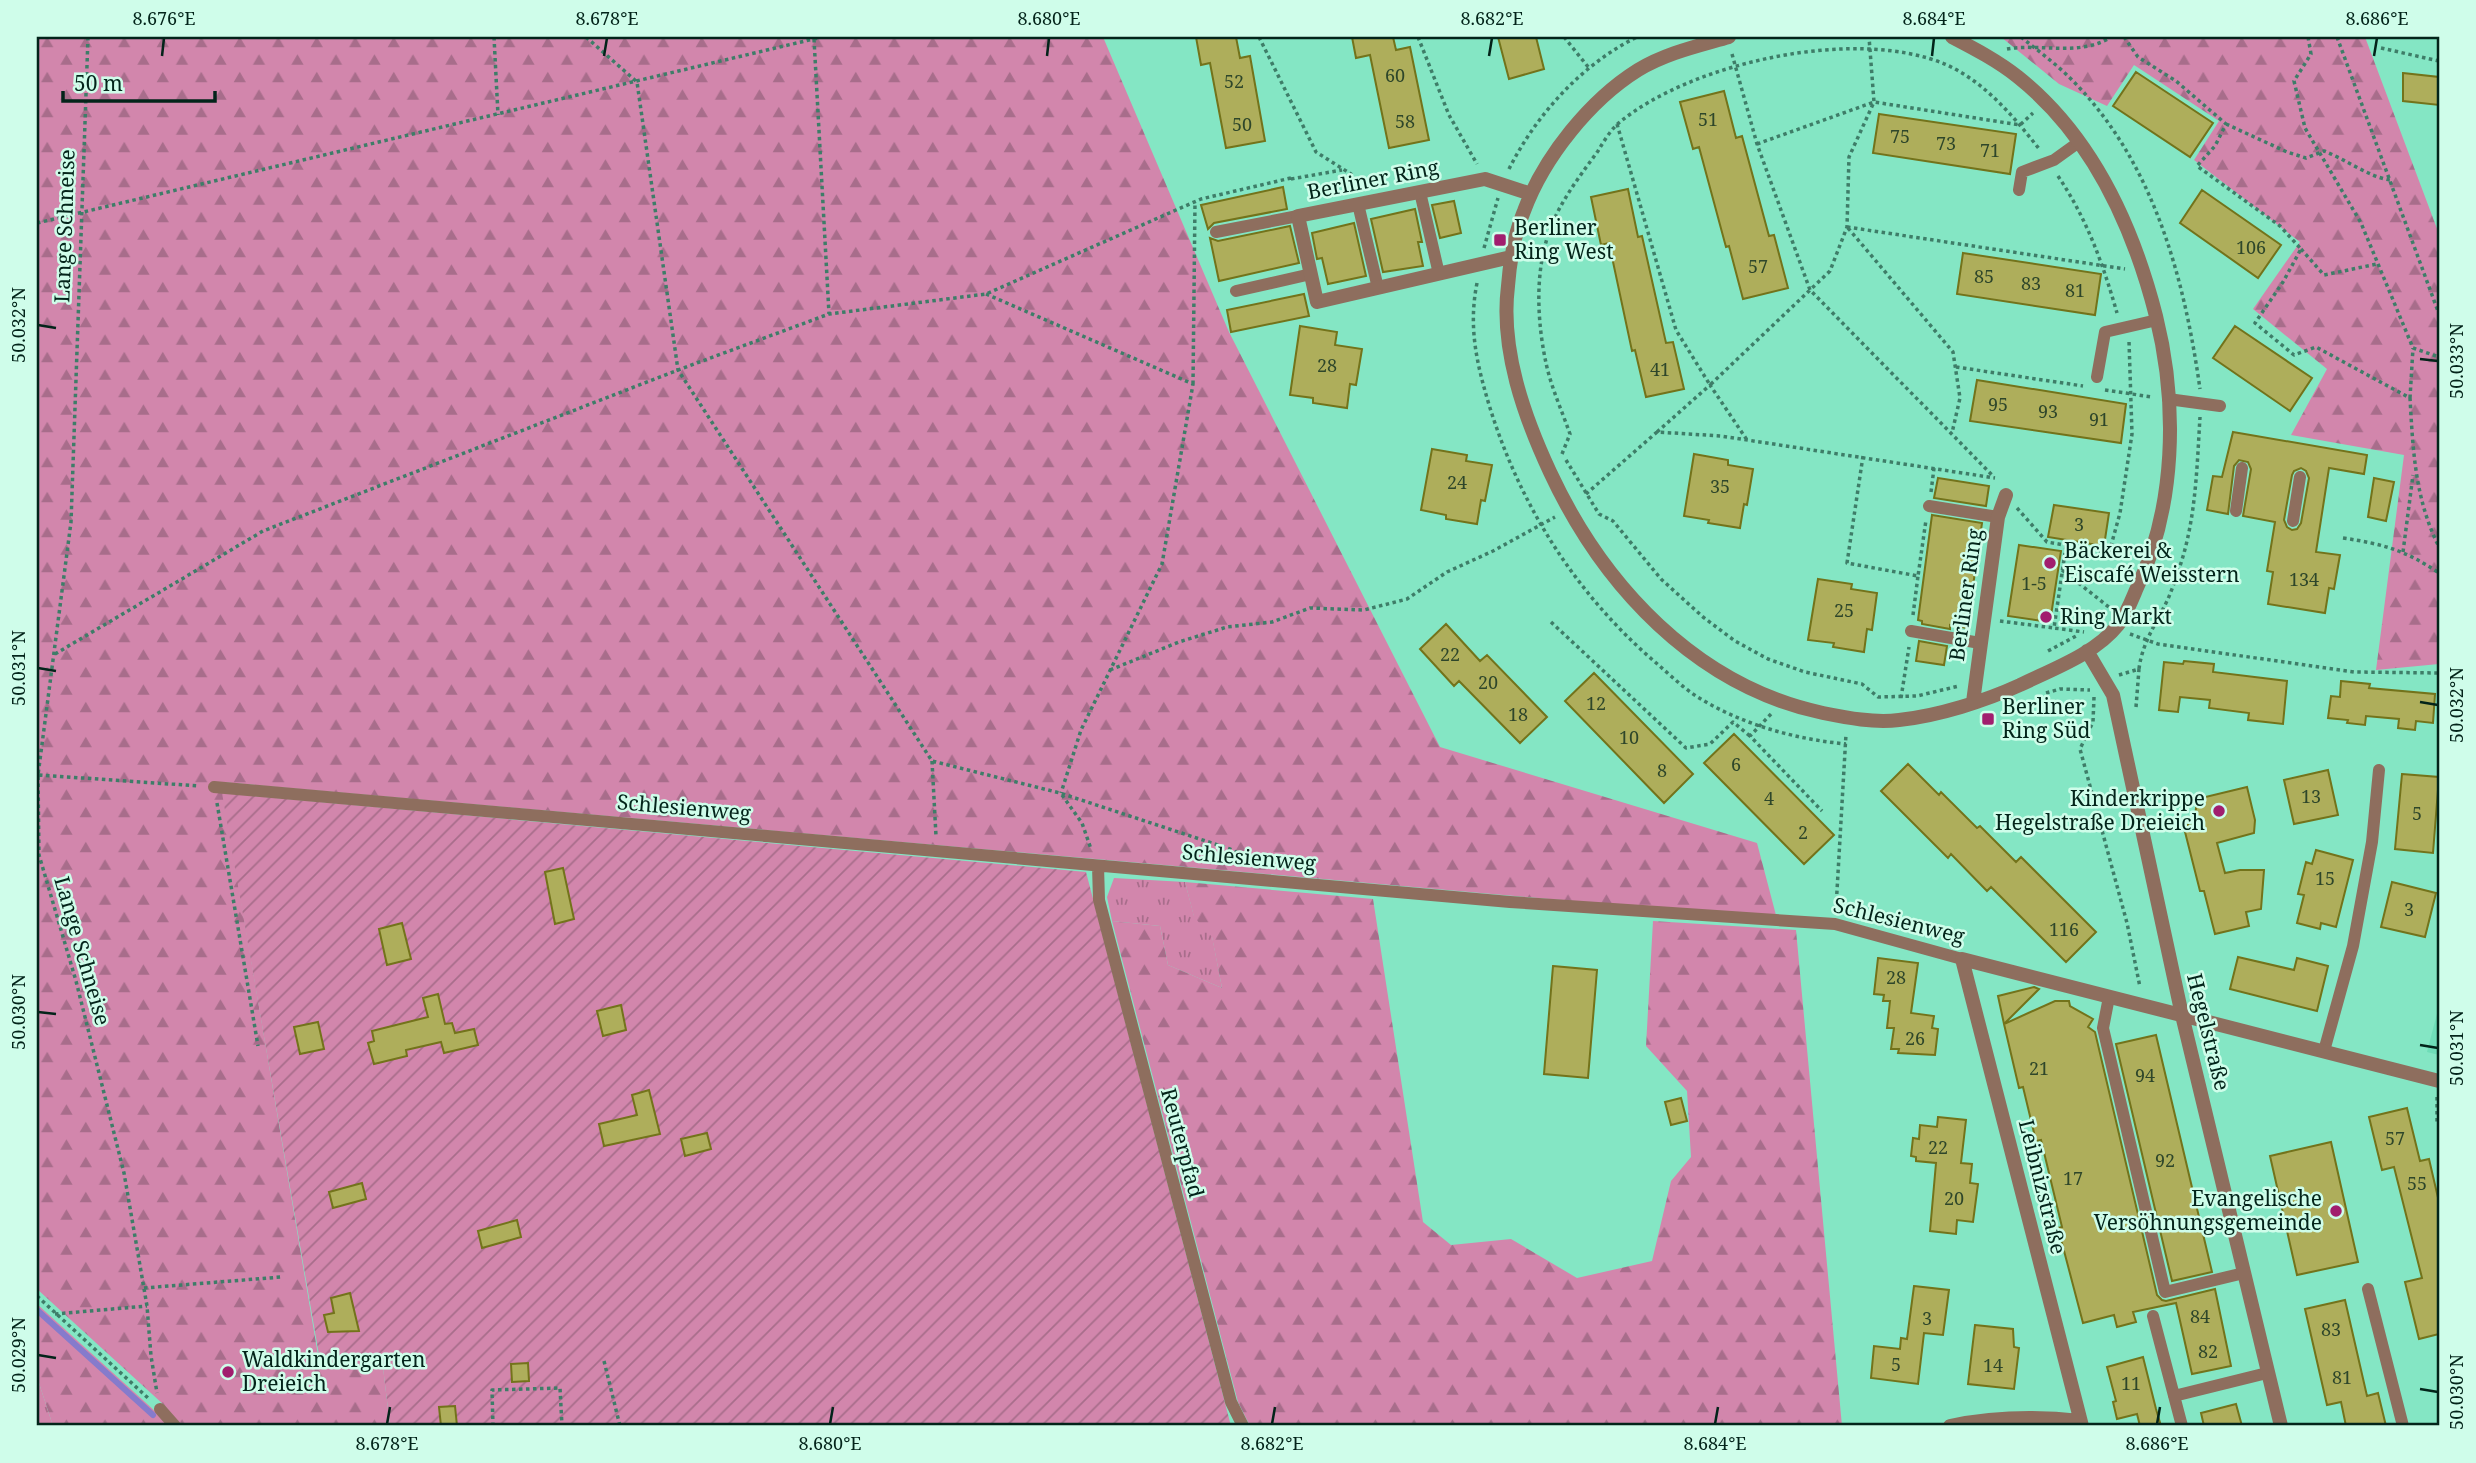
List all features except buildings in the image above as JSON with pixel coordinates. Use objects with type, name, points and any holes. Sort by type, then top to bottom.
[{"type":"street","points":[[1728,37],[1674,53],[1640,69],[1612,89],[1591,107],[1564,142],[1531,194],[1511,257],[1506,300],[1507,338],[1515,373],[1538,446],[1567,510],[1606,569],[1656,623],[1709,665],[1782,702],[1849,718],[1898,721],[2001,693],[2087,651],[2107,635],[2121,621],[2148,559],[2163,504],[2168,471],[2168,399],[2157,320],[2145,272],[2106,183],[2079,142],[2020,78],[1988,56],[1952,37]]},
{"type":"street","name":"Berliner Ring","points":[[1511,257],[1317,302],[1298,216],[1485,179],[1531,194]]},
{"type":"street","name":"Berliner Ring","points":[[1973,702],[1997,517],[2006,495]]},
{"type":"street","name":"Hegelstraße","points":[[2087,651],[2113,695],[2182,1015],[2281,1426]]},
{"type":"street","name":"Schlesienweg","points":[[1962,959],[2439,1081]]},
{"type":"street","name":"Leibnizstraße","points":[[1962,959],[2081,1423]]},
{"type":"street","points":[[1950,1426],[2025,1417],[2081,1423]]},
{"type":"lane","points":[[2019,190],[2022,172],[2054,160],[2079,142]]},
{"type":"lane","points":[[1420,192],[1439,274]]},
{"type":"lane","points":[[1358,204],[1378,288]]},
{"type":"lane","points":[[1216,232],[1298,216]]},
{"type":"lane","points":[[1236,291],[1311,274]]},
{"type":"lane","points":[[2097,377],[2105,332],[2157,320]]},
{"type":"lane","points":[[2168,399],[2220,406]]},
{"type":"lane","points":[[2236,511],[2242,468]]},
{"type":"lane","points":[[2293,521],[2300,477]]},
{"type":"lane","points":[[1928,506],[1997,517]]},
{"type":"lane","points":[[1911,631],[1980,642]]},
{"type":"lane","points":[[2324,1051],[2353,946],[2372,842],[2379,770]]},
{"type":"lane","name":"Schlesienweg","points":[[215,787],[1510,902],[1835,924],[1962,959]]},
{"type":"lane","name":"Reuterpfad","points":[[1097,866],[1099,900],[1231,1402],[1243,1426]]},
{"type":"lane","points":[[2109,998],[2103,1028],[2165,1292],[2244,1273]]},
{"type":"lane","points":[[2368,1289],[2403,1426]]},
{"type":"lane","points":[[2153,1316],[2182,1426]]},
{"type":"lane","points":[[2174,1396],[2267,1373]]},
{"type":"lane","points":[[160,1409],[175,1426]]},
{"type":"path","name":"Lange Schneise","points":[[88,37],[71,522],[37,775],[39,855],[76,981],[124,1173],[144,1288],[160,1409]]},
{"type":"path","points":[[494,37],[498,115]]},
{"type":"path","points":[[586,37],[637,82],[678,370],[932,761],[937,852]]},
{"type":"path","points":[[37,223],[822,37]]},
{"type":"path","points":[[1259,37],[1316,152],[1351,174],[1358,204]]},
{"type":"path","points":[[1418,37],[1449,115],[1477,164],[1487,167]]},
{"type":"path","points":[[1564,37],[1589,69]]},
{"type":"path","points":[[1565,564],[1529,506],[1500,439],[1479,376],[1472,325],[1492,214],[1516,154],[1559,98],[1605,55],[1637,37]]},
{"type":"path","points":[[1728,37],[1757,144],[1810,290],[1995,478],[2006,495],[2047,542],[2148,559]]},
{"type":"path","points":[[1567,510],[1710,384],[1830,271],[1847,226],[1849,157],[1874,102],[1869,37]]},
{"type":"path","points":[[1988,56],[2009,48],[2064,49],[2111,37]]},
{"type":"path","points":[[2124,37],[2138,57],[2176,81],[2226,124],[2287,152],[2306,158],[2324,151],[2345,159],[2378,178],[2390,180]]},
{"type":"path","points":[[2308,37],[2311,54],[2294,80],[2305,128],[2361,223],[2413,348],[2410,398],[2415,476],[2429,527],[2439,547]]},
{"type":"path","points":[[2337,37],[2439,314]]},
{"type":"path","points":[[814,39],[829,314]]},
{"type":"path","points":[[1975,682],[1917,696],[1878,697],[1862,684],[1805,672],[1768,659],[1734,641],[1661,579],[1613,521],[1599,513],[1561,452],[1570,434],[1546,363],[1540,312],[1541,276],[1546,243],[1561,203],[1617,124],[1647,102],[1676,86],[1735,67],[1787,55],[1870,48],[1909,54],[1946,65],[1980,85],[2029,136]]},
{"type":"path","points":[[2381,48],[2439,61]]},
{"type":"path","points":[[1757,144],[1874,102],[2020,125]]},
{"type":"path","points":[[2020,125],[2044,102]]},
{"type":"path","points":[[1617,124],[1676,330],[1748,441]]},
{"type":"path","points":[[2226,124],[2215,146],[2197,166],[2280,226],[2324,275],[2378,264]]},
{"type":"path","points":[[1279,181],[1344,170]]},
{"type":"path","points":[[55,654],[263,531],[678,370],[829,314],[986,294],[1195,202],[1292,178]]},
{"type":"path","points":[[1060,793],[1081,730],[1163,564],[1193,384],[1195,202]]},
{"type":"path","points":[[1847,226],[2145,272]]},
{"type":"path","points":[[1847,226],[1953,352],[1960,398],[1952,434]]},
{"type":"path","points":[[2301,249],[2283,282],[2255,323],[2294,355],[2316,347],[2410,398]]},
{"type":"path","points":[[986,294],[1193,384]]},
{"type":"path","points":[[2413,348],[2439,357]]},
{"type":"path","points":[[1955,367],[2168,399]]},
{"type":"path","points":[[1657,432],[1721,436],[1995,478]]},
{"type":"path","points":[[1863,456],[1847,563],[1918,576]]},
{"type":"path","points":[[2403,552],[2415,466]]},
{"type":"path","points":[[1898,721],[1934,468]]},
{"type":"path","points":[[1111,670],[1180,642],[1227,627],[1272,622],[1310,608],[1364,610],[1407,599],[1447,572],[1541,525]]},
{"type":"path","points":[[2343,538],[2371,542],[2412,555],[2439,573]]},
{"type":"path","points":[[2054,628],[2066,546]]},
{"type":"path","points":[[2062,570],[2121,621],[2133,636],[2158,644],[2354,672],[2439,673]]},
{"type":"path","points":[[1983,618],[2107,635]]},
{"type":"path","points":[[1551,622],[1686,748],[1710,744],[1732,722],[1750,736],[1822,811]]},
{"type":"path","points":[[2046,652],[2083,632]]},
{"type":"path","points":[[2136,707],[2142,650],[2148,641]]},
{"type":"path","points":[[2107,683],[2116,676],[2139,668]]},
{"type":"path","points":[[2040,695],[2060,689],[2095,691],[2093,722],[2080,749],[2127,923],[2144,1006]]},
{"type":"path","points":[[1750,736],[1782,702]]},
{"type":"path","points":[[1835,924],[1849,718]]},
{"type":"path","points":[[932,761],[1060,793],[1230,849],[1275,872],[1287,882]]},
{"type":"path","points":[[37,775],[215,787],[258,1046]]},
{"type":"path","points":[[1060,793],[1082,822],[1097,866]]},
{"type":"path","points":[[2439,1088],[2439,1125]]},
{"type":"path","points":[[144,1288],[281,1278]]},
{"type":"path","points":[[37,1296],[160,1409]]},
{"type":"path","points":[[55,1314],[146,1306]]},
{"type":"path","points":[[604,1360],[620,1426]]},
{"type":"path","points":[[493,1426],[492,1390],[560,1388],[562,1426]]},
{"type":"shaded area","points":[[2439,1006],[2439,1055],[2427,1052]]},
{"type":"green space","points":[[37,37],[1103,37],[1229,332],[1440,747],[1757,843],[1777,919],[221,782],[319,1361],[382,1359],[390,1426],[182,1426],[164,1405],[37,1289]]},
{"type":"green space","points":[[2001,37],[2365,37],[2439,234],[2439,664],[2376,670],[2404,455],[2291,435],[2327,369],[2253,309],[2300,242],[2194,160],[2219,121],[2134,65],[2107,106],[2059,84]]},
{"type":"green space","points":[[222,793],[1086,872],[1231,1426],[390,1426],[382,1359],[320,1361]]},
{"type":"green space","points":[[1114,878],[1185,882],[1194,916],[1212,936],[1222,988],[1168,965],[1160,926],[1112,921],[1107,897]]},
{"type":"green space","points":[[1185,882],[1373,899],[1423,1222],[1451,1245],[1511,1239],[1577,1278],[1652,1261],[1671,1181],[1691,1157],[1687,1091],[1646,1046],[1653,921],[1796,930],[1842,1426],[1250,1426],[1238,1402],[1112,921],[1160,926],[1168,965],[1222,988],[1212,937],[1194,917]]},
{"type":"green space","points":[[37,1304],[168,1426],[53,1426],[37,1377]]},
{"type":"green space","points":[[37,1377],[53,1426],[37,1426]]},
{"type":"waterway","points":[[37,1310],[153,1415]]},
{"type":"place","name":"Berliner Ring West","points":[[1500,240]]},
{"type":"place","name":"Bäckerei & Eiscafé Weisstern","points":[[2050,563]]},
{"type":"place","name":"Ring Markt","points":[[2046,617]]},
{"type":"place","name":"Berliner Ring Süd","points":[[1988,719]]},
{"type":"place","name":"Kinderkrippe Hegelstraße Dreieich","points":[[2219,811]]},
{"type":"place","name":"Evangelische Versöhnungsgemeinde","points":[[2336,1211]]},
{"type":"place","name":"Waldkindergarten Dreieich","points":[[228,1372]]}]
